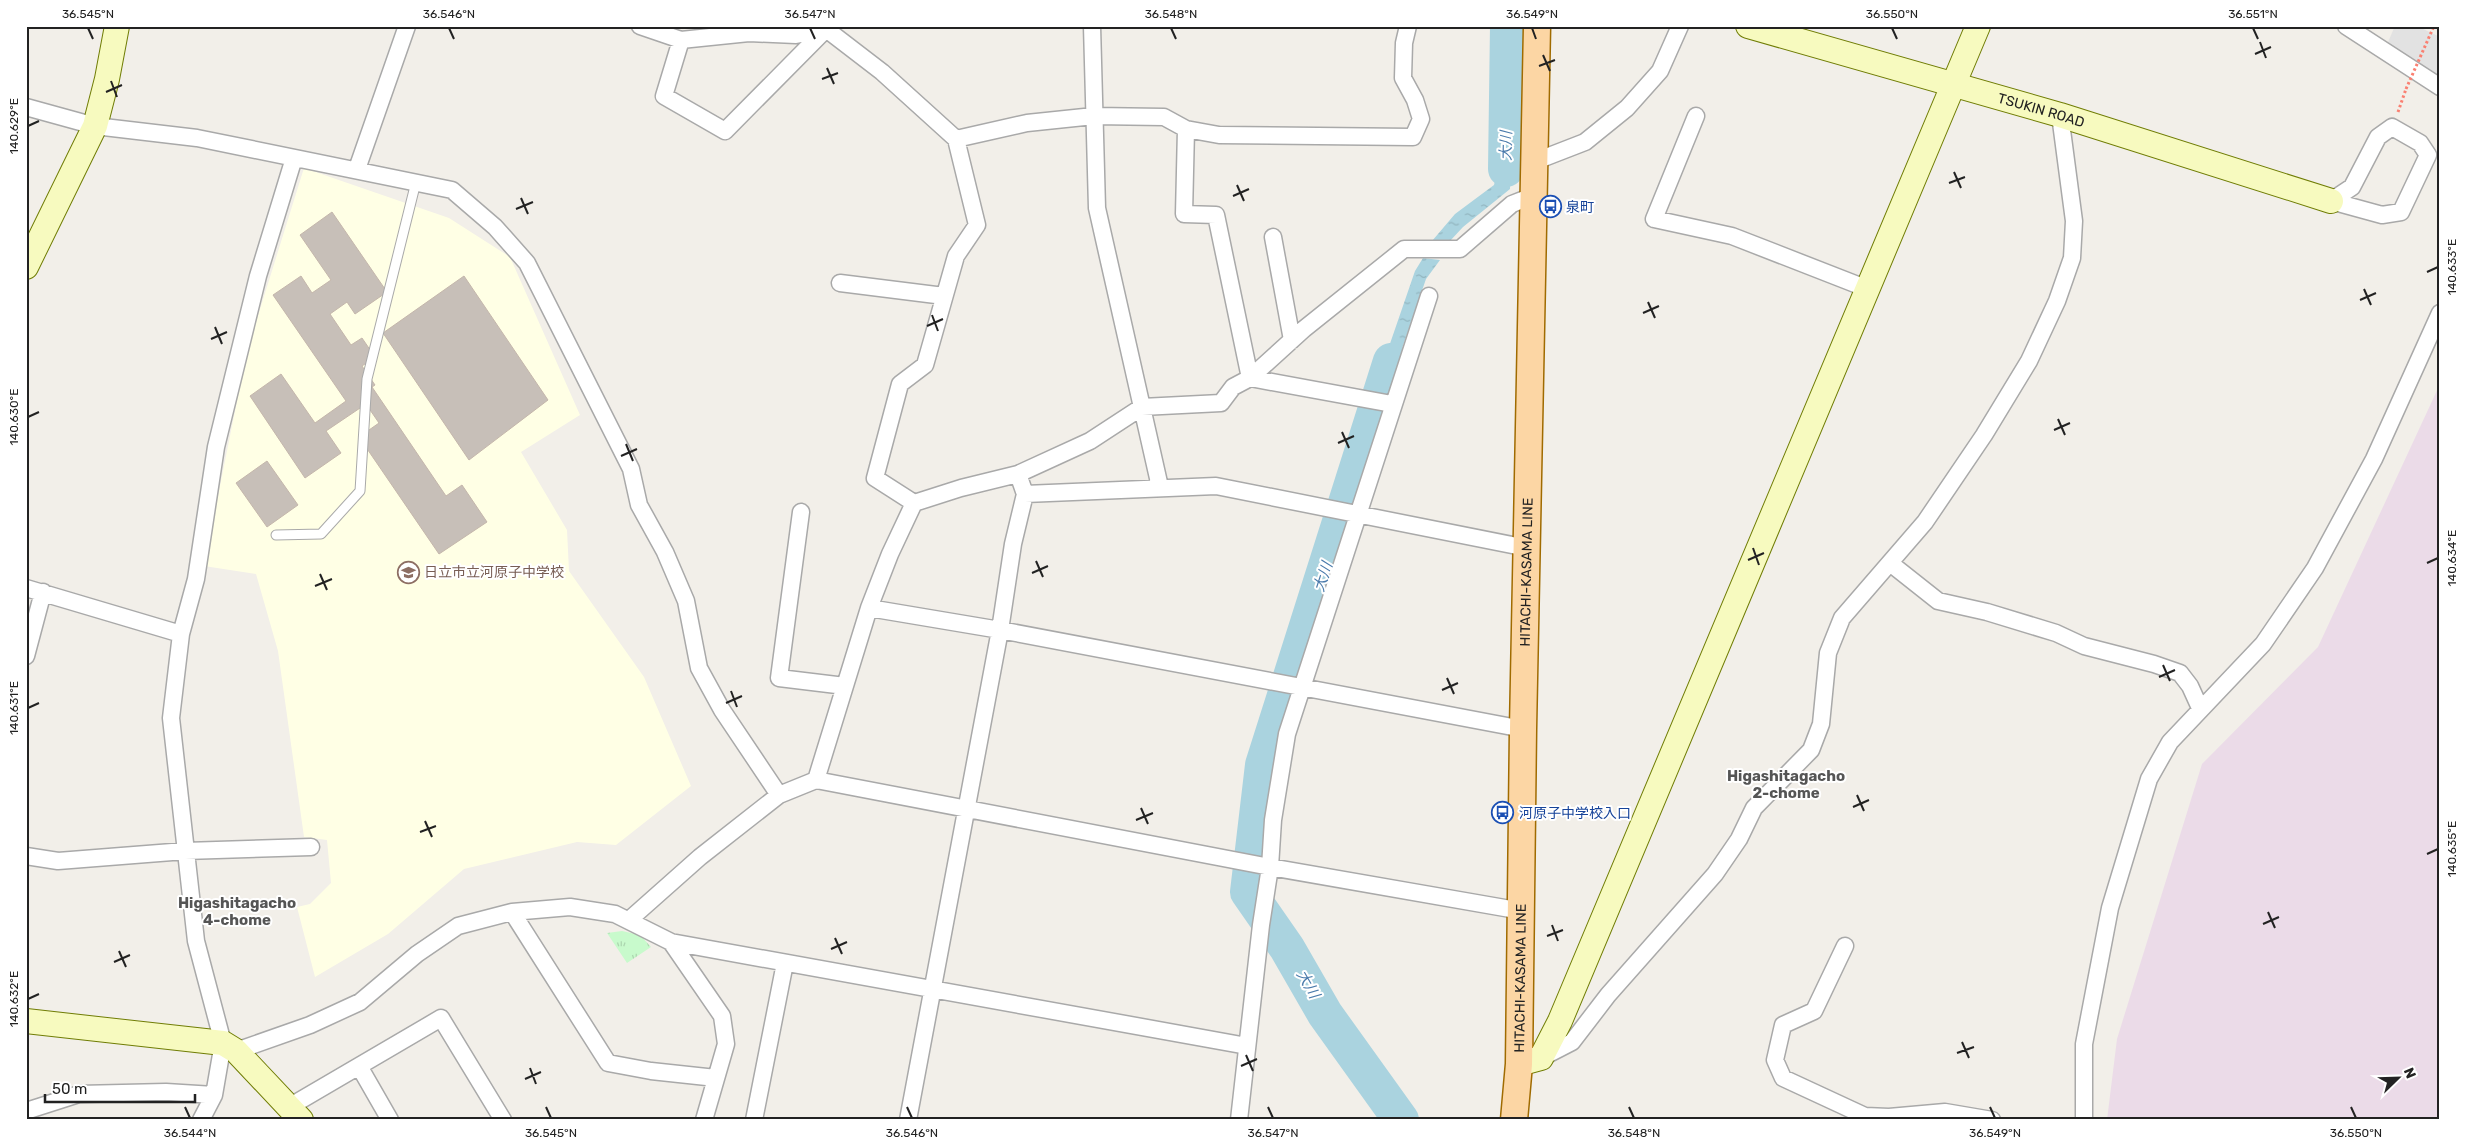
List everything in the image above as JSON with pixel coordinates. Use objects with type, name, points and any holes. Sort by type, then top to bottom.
[{"type":"main road","name":"HITACHI-KASAMA LINE","points":[[1514,1120],[1530,1061],[1522,911],[1523,729],[1536,161],[1536,26]]},
{"type":"street","points":[[26,267],[95,126],[107,79],[117,26]]},
{"type":"street","points":[[356,169],[407,26]]},
{"type":"street","points":[[640,26],[681,40],[748,33],[796,35],[826,28]]},
{"type":"street","points":[[1092,26],[1097,208],[1160,487]]},
{"type":"street","points":[[956,139],[1027,123],[1094,116],[1164,117],[1186,129],[1219,136],[1414,137],[1421,119],[1415,100],[1403,78],[1404,43],[1408,26]]},
{"type":"street","points":[[1536,161],[1585,142],[1627,108],[1660,72],[1680,26]]},
{"type":"street","name":"TSUKIN ROAD","points":[[1748,26],[2060,115],[2331,201]]},
{"type":"street","points":[[1530,1061],[1560,1021],[1978,26]]},
{"type":"street","points":[[2346,26],[2440,87]]},
{"type":"street","points":[[681,40],[664,96],[725,131],[826,28]]},
{"type":"street","points":[[826,28],[889,78],[956,139],[977,225],[956,256],[924,365],[900,384],[875,478],[914,502],[1018,474],[1090,442],[1142,407],[1221,403],[1233,387],[1250,378],[1292,340],[1404,249],[1460,249],[1512,204],[1535,195]]},
{"type":"street","points":[[26,107],[95,126],[198,138],[452,190],[495,227],[527,263],[631,469],[639,505],[665,552],[686,601],[699,668],[722,710],[779,795]]},
{"type":"street","points":[[1530,1061],[1572,1042],[1615,988],[1715,874],[1739,839],[1754,808],[1810,750],[1821,724],[1828,653],[1842,618],[1925,522],[1984,435],[2029,361],[2057,301],[2072,258],[2074,221],[2060,115]]},
{"type":"street","points":[[1696,116],[1654,219],[1732,236],[1868,289]]},
{"type":"street","points":[[2331,201],[2352,187],[2378,137],[2392,127],[2440,154]]},
{"type":"street","points":[[1186,129],[1184,214],[1216,215],[1250,378]]},
{"type":"street","points":[[2331,201],[2382,215],[2401,212],[2428,155],[2420,143]]},
{"type":"street","points":[[294,158],[258,276],[216,447],[196,579],[181,634],[171,718],[196,941],[230,1047],[295,1113],[359,1066],[441,1018],[503,1120]]},
{"type":"street","points":[[1273,237],[1292,340]]},
{"type":"street","points":[[840,283],[944,296]]},
{"type":"street","points":[[1239,1120],[1265,903],[1257,864],[1273,820],[1287,734],[1291,686],[1383,403],[1429,296]]},
{"type":"street","points":[[2084,1120],[2084,1044],[2110,908],[2149,779],[2170,742],[2200,708],[2263,644],[2315,568],[2374,459],[2440,313]]},
{"type":"street","points":[[1250,378],[1383,403]]},
{"type":"street","points":[[908,1120],[931,989],[1000,630],[1013,544],[1025,494],[1018,474]]},
{"type":"street","points":[[1025,494],[1216,486],[1527,548]]},
{"type":"street","points":[[816,780],[869,608],[890,554],[914,502]]},
{"type":"street","points":[[801,512],[779,678],[845,686]]},
{"type":"street","points":[[1890,563],[1938,601],[1987,612],[2056,633],[2084,646],[2154,664],[2180,673],[2190,686],[2200,708]]},
{"type":"street","points":[[26,588],[181,634]]},
{"type":"street","points":[[26,656],[42,592]]},
{"type":"street","points":[[869,608],[1000,630],[1523,729]]},
{"type":"street","points":[[628,920],[700,857],[779,795],[816,780],[1257,864],[1522,911]]},
{"type":"street","points":[[26,856],[58,861],[185,850],[311,846]]},
{"type":"street","points":[[26,1021],[230,1047],[310,1025],[360,1002],[417,954],[458,926],[512,912],[570,907],[615,914],[671,942],[1247,1046]]},
{"type":"street","points":[[512,912],[608,1063],[651,1071],[716,1078]]},
{"type":"street","points":[[671,942],[722,1016],[726,1044],[704,1120]]},
{"type":"street","points":[[1845,946],[1814,1011],[1783,1025],[1775,1060],[1782,1078],[1864,1116],[1889,1117],[1945,1112],[1992,1120]]},
{"type":"street","points":[[754,1120],[785,962]]},
{"type":"street","points":[[201,1120],[214,1095],[230,1047]]},
{"type":"street","points":[[359,1066],[390,1120]]},
{"type":"street","points":[[26,1111],[79,1094],[166,1092],[214,1095]]},
{"type":"lane","points":[[276,535],[321,534],[360,491],[367,379],[416,182]]},
{"type":"path","points":[[2392,127],[2406,89],[2434,26]]},
{"type":"shaded area","points":[[2395,26],[2417,26],[2440,37],[2440,77],[2385,49]]},
{"type":"shaded area","name":"日立市立河原子中学校","points":[[304,168],[449,218],[510,257],[580,415],[521,452],[567,530],[569,571],[644,677],[691,786],[616,845],[577,842],[464,869],[388,934],[315,977],[297,907],[310,904],[331,883],[327,840],[304,837],[278,651],[256,574],[204,566],[247,351]]},
{"type":"shaded area","points":[[2440,384],[2440,1120],[2107,1120],[2117,1039],[2202,764],[2318,647]]},
{"type":"green space","points":[[622,931],[640,935],[651,947],[627,963],[607,933]]},
{"type":"water","points":[[1499,26],[1513,26],[1513,108],[1498,108]]},
{"type":"water","points":[[1500,119],[1512,119],[1510,189],[1463,227],[1450,241],[1432,241],[1455,214],[1494,185],[1498,168]]},
{"type":"water","points":[[1423,258],[1440,260],[1426,279],[1386,395],[1373,393],[1415,271]]},
{"type":"building","points":[[332,212],[387,292],[355,314],[347,302],[330,314],[351,345],[362,338],[375,357],[362,366],[375,385],[372,387],[446,496],[462,485],[487,522],[439,554],[359,437],[379,423],[366,404],[326,431],[341,453],[305,478],[250,396],[281,374],[315,423],[346,401],[273,295],[301,276],[312,293],[331,280],[300,235]]},
{"type":"building","points":[[464,276],[548,400],[469,460],[383,333]]},
{"type":"building","points":[[267,461],[298,505],[267,527],[236,483]]},
{"type":"waterway","name":"大川","points":[[1506,169],[1508,26]]},
{"type":"waterway","name":"大川","points":[[1391,361],[1263,765],[1248,892],[1287,948],[1325,1014],[1401,1120]]},
{"type":"place","name":"泉町","points":[[1550,207]]},
{"type":"place","name":"日立市立河原子中学校","points":[[408,572]]},
{"type":"place","name":"河原子中学校入口","points":[[1503,813]]},
{"type":"district","name":"Higashitagacho 2-chome","points":[[1786,784]]},
{"type":"district","name":"Higashitagacho 4-chome","points":[[237,912]]}]
